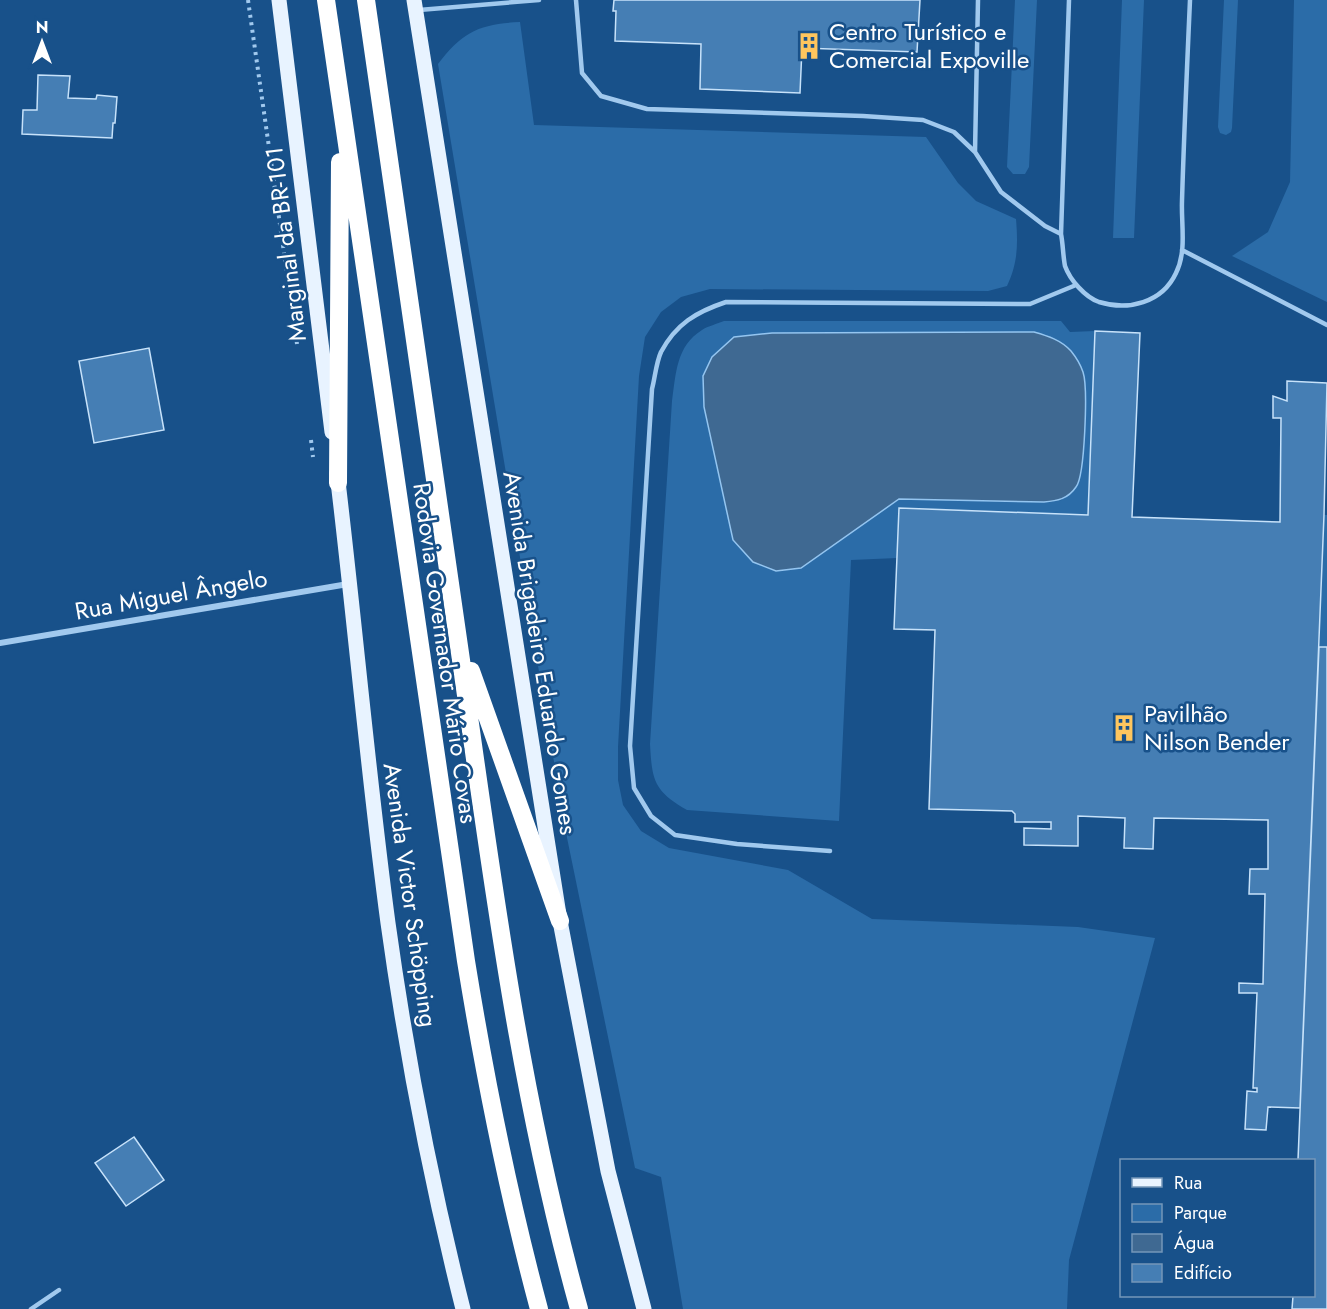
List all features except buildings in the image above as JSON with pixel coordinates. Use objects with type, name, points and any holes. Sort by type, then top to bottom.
[{"type":"highway","name":"Rodovia Governador Mário Covas","points":[[326,0],[466,961],[504,1171],[539,1309]]},
{"type":"highway","name":"Rodovia Governador Mário Covas","points":[[366,0],[492,876],[526,1083],[579,1309]]},
{"type":"highway","points":[[338,483],[340,103]]},
{"type":"highway","points":[[457,630],[560,921]]},
{"type":"main road","name":"Marginal da BR-101","points":[[279,0],[338,483]]},
{"type":"main road","name":"Avenida Brigadeiro Eduardo Gomes","points":[[415,5],[560,921],[608,1171],[644,1309]]},
{"type":"main road","name":"Avenida Victor Schöpping","points":[[338,483],[388,923],[436,1199],[463,1309]]},
{"type":"street","name":"Rua Miguel Ângelo","points":[[0,643],[349,584]]},
{"type":"lane","points":[[415,5],[539,0]]},
{"type":"lane","points":[[576,0],[582,73],[601,96],[647,109],[923,120],[954,132],[975,152],[1001,192],[1045,226],[1061,234]]},
{"type":"lane","points":[[975,152],[978,0]]},
{"type":"lane","points":[[1069,0],[1061,234],[1066,267],[1076,285],[1095,301],[1117,307],[1138,305],[1160,294],[1176,274],[1182,250],[1190,0]]},
{"type":"lane","points":[[1182,250],[1327,325]]},
{"type":"lane","points":[[830,851],[737,844],[675,835],[651,816],[634,788],[630,746],[652,389],[660,354],[679,326],[702,310],[726,303],[1030,304],[1076,285]]},
{"type":"lane","points":[[31,1309],[59,1290]]},
{"type":"green space","points":[[1015,0],[1037,0],[1029,167],[1025,174],[1013,174],[1007,167]]},
{"type":"green space","points":[[1122,0],[1144,0],[1134,238],[1113,238]]},
{"type":"green space","points":[[1224,0],[1238,0],[1232,128],[1231,132],[1226,135],[1220,133],[1218,127]]},
{"type":"green space","points":[[1294,0],[1327,0],[1327,302],[1232,256],[1268,232],[1290,182]]},
{"type":"green space","points":[[520,22],[534,125],[926,137],[958,183],[976,201],[1016,219],[1016,253],[1011,278],[1007,286],[988,291],[710,289],[681,297],[661,312],[645,337],[639,376],[618,780],[623,805],[641,831],[669,848],[788,870],[872,919],[1078,927],[1155,938],[1069,1260],[1067,1309],[683,1309],[661,1177],[635,1168],[565,828],[438,64],[456,44],[473,31],[483,27]]},
{"type":"green space","points":[[724,321],[1061,321],[1070,332],[1095,331],[1088,515],[900,508],[897,558],[851,560],[839,821],[687,810],[661,791],[654,776],[650,744],[675,381],[679,361],[687,344],[702,330]],"holes":[[[1034,332],[1062,500],[1044,502],[899,499],[801,568],[704,407],[703,375],[712,357],[734,337],[772,333]]]},
{"type":"green space","points":[[1324,515],[1327,515],[1327,647],[1319,647]]},
{"type":"water","points":[[1034,332],[1054,339],[1067,347],[1076,358],[1085,381],[1082,466],[1076,487],[1066,497],[1044,502],[899,499],[801,568],[776,571],[753,562],[733,540],[704,407],[703,376],[712,357],[734,337],[772,333]]},
{"type":"place","name":"Centro Turístico e Comercial Expoville","points":[[809,46]]},
{"type":"place","name":"Pavilhão Nilson Bender","points":[[1124,728]]}]
